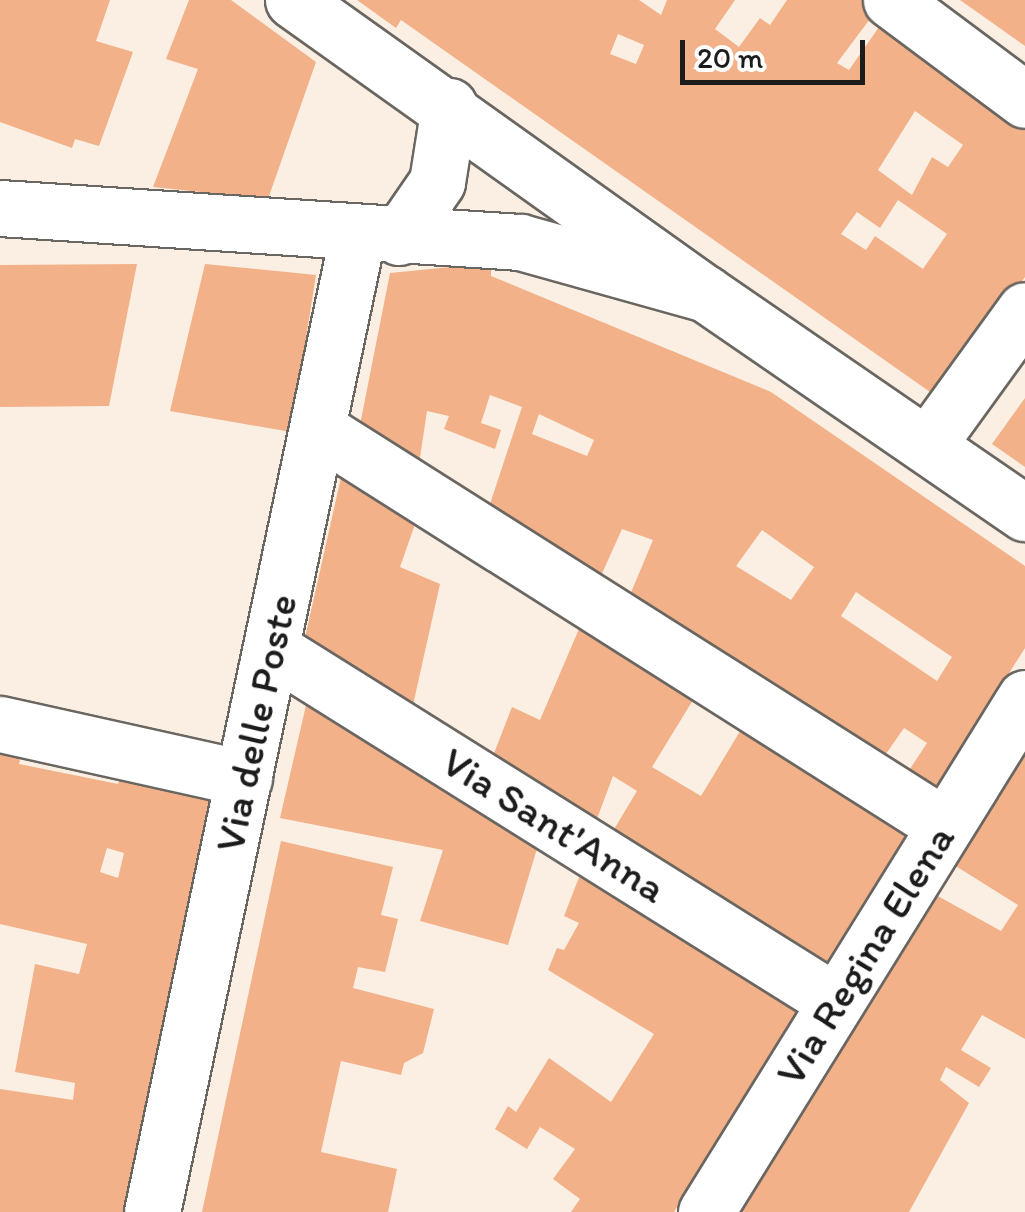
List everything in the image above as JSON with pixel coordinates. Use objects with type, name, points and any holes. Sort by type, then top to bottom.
[{"type":"street","points":[[293,0],[449,106],[706,294],[1025,513]]},
{"type":"street","points":[[890,0],[1025,100]]},
{"type":"street","points":[[379,235],[436,182],[449,106]]},
{"type":"street","points":[[0,208],[520,242],[706,294]]},
{"type":"street","name":"Via delle Poste","points":[[152,1212],[318,429],[379,235]]},
{"type":"street","points":[[928,444],[1025,310]]},
{"type":"street","points":[[318,429],[945,826]]},
{"type":"street","name":"Via Sant'Anna","points":[[272,649],[836,1002]]},
{"type":"street","name":"Via Regina Elena","points":[[706,1212],[1025,698]]},
{"type":"street","points":[[0,724],[244,778]]},
{"type":"building","points":[[0,0],[110,0],[96,41],[133,52],[99,146],[75,139],[72,148],[0,122]]},
{"type":"building","points":[[189,0],[231,0],[316,62],[268,199],[153,187],[198,69],[166,59]]},
{"type":"building","points":[[357,0],[639,0],[661,15],[667,0],[735,0],[715,29],[739,47],[760,18],[770,25],[787,0],[868,0],[879,7],[837,63],[849,70],[886,17],[1025,115],[1025,277],[940,399],[401,20],[396,28]],"holes":[[[618,34],[644,45],[636,64],[610,54]],[[915,111],[963,145],[948,167],[932,157],[912,195],[878,170]],[[898,200],[947,234],[923,269],[875,236],[866,250],[841,234],[857,212],[880,228]]]},
{"type":"building","points":[[960,0],[1025,0],[1025,46]]},
{"type":"building","points":[[491,263],[491,276],[771,392],[1025,566],[1025,648],[934,792],[906,775],[927,743],[904,728],[881,761],[627,602],[653,540],[622,529],[599,580],[487,513],[522,407],[490,395],[481,423],[501,430],[495,449],[444,429],[449,416],[427,411],[419,464],[359,430],[390,273]],"holes":[[[539,414],[594,440],[587,456],[532,434]],[[762,530],[814,567],[791,600],[736,566]],[[856,592],[952,657],[937,681],[841,616]]]},
{"type":"building","points":[[137,264],[109,406],[0,407],[0,265]]},
{"type":"building","points":[[205,264],[316,275],[291,432],[170,411]]},
{"type":"building","points":[[1025,398],[1025,467],[992,444]]},
{"type":"building","points":[[344,464],[420,510],[400,567],[440,584],[411,714],[304,642]]},
{"type":"building","points":[[585,615],[701,687],[652,767],[701,796],[748,718],[915,825],[824,972],[610,836],[637,791],[613,776],[592,832],[489,766],[512,707],[540,720]]},
{"type":"building","points":[[310,688],[542,832],[508,945],[420,921],[443,850],[280,818]]},
{"type":"building","points":[[0,751],[21,755],[19,764],[118,784],[122,773],[221,795],[135,1212],[0,1212],[0,1089],[73,1100],[75,1083],[15,1072],[35,964],[79,974],[87,944],[0,924]],"holes":[[[107,848],[124,853],[118,878],[100,872]]]},
{"type":"building","points":[[1025,752],[1025,1039],[982,1015],[961,1050],[991,1068],[979,1087],[946,1067],[940,1080],[969,1103],[909,1212],[738,1212],[936,895],[1001,931],[1018,905],[954,865]]},
{"type":"building","points":[[281,841],[393,867],[381,915],[398,919],[385,972],[358,967],[353,988],[434,1009],[423,1053],[404,1063],[401,1075],[341,1061],[321,1152],[397,1169],[388,1212],[202,1212]]},
{"type":"building","points":[[585,862],[804,1001],[674,1212],[571,1212],[580,1199],[553,1179],[575,1149],[540,1127],[527,1149],[495,1129],[508,1106],[516,1112],[549,1058],[611,1102],[654,1034],[548,970],[557,948],[564,950],[579,923],[564,916]]}]
